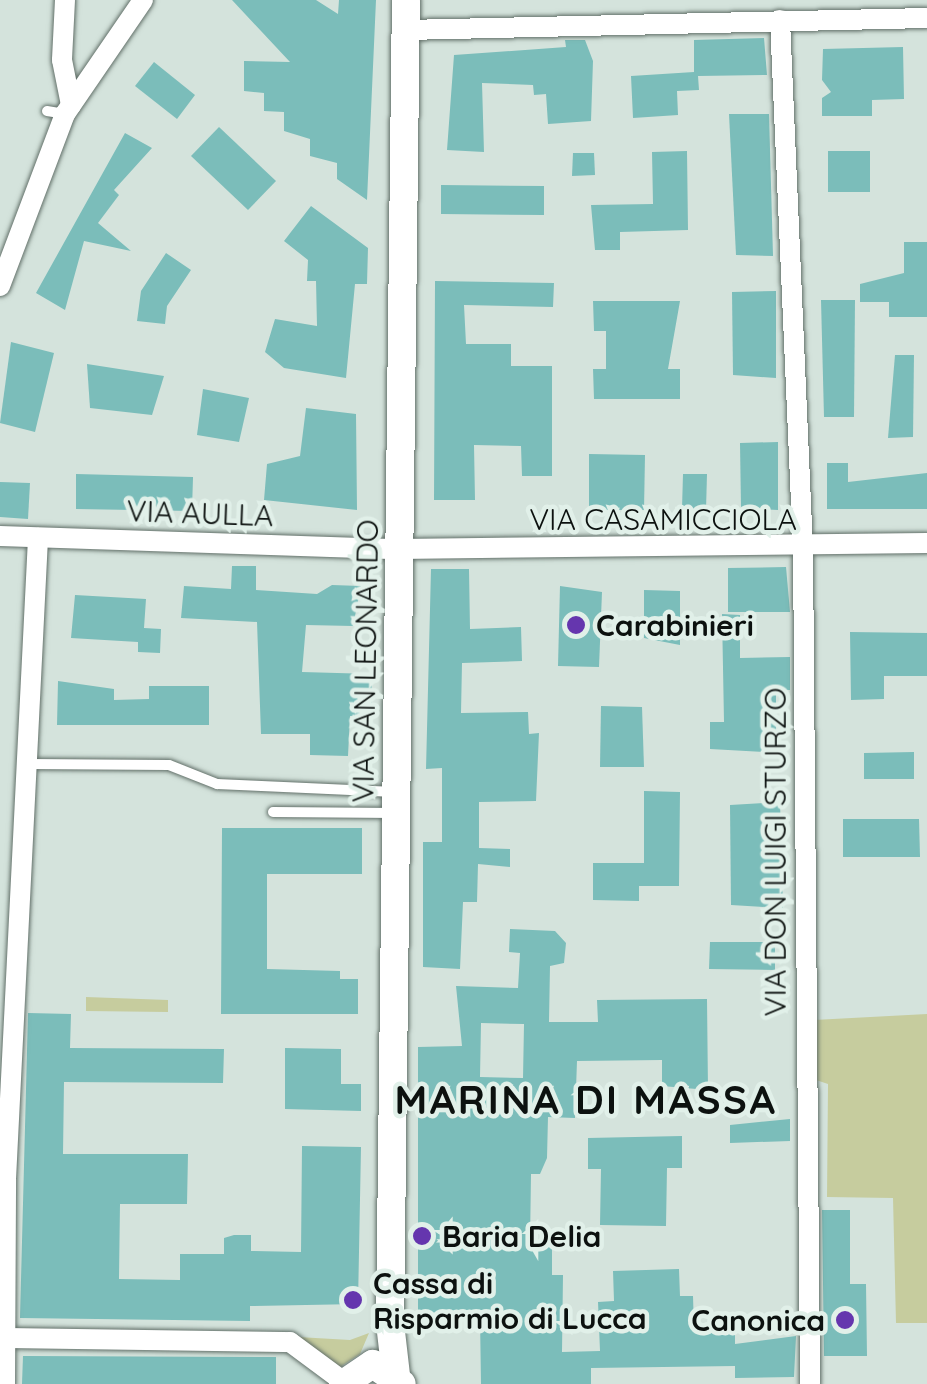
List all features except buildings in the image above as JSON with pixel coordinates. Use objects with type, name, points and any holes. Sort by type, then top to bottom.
[{"type":"main road","name":"VIA SAN LEONARDO","points":[[390,1374],[406,0]]},
{"type":"main road","points":[[344,1383],[390,1374]]},
{"type":"street","points":[[61,110],[65,0]]},
{"type":"street","points":[[0,284],[61,110],[143,0]]},
{"type":"street","points":[[406,30],[927,18]]},
{"type":"street","name":"VIA DON LUIGI STURZO","points":[[780,20],[803,550],[810,1384]]},
{"type":"street","name":"VIA AULLA","points":[[0,536],[398,549]]},
{"type":"street","points":[[5,1384],[6,1179],[38,538]]},
{"type":"street","name":"VIA CASAMICCIOLA","points":[[398,549],[803,550],[927,543]]},
{"type":"street","points":[[4,1338],[290,1342],[344,1383]]},
{"type":"lane","points":[[29,764],[170,765],[217,784],[396,803]]},
{"type":"lane","points":[[273,812],[396,803]]},
{"type":"green space","points":[[86,997],[168,1000],[168,1012],[86,1011]]},
{"type":"green space","points":[[927,1014],[927,1323],[896,1323],[893,1198],[827,1197],[828,1084],[816,1080],[814,1020]]},
{"type":"green space","points":[[369,1333],[360,1354],[340,1367],[298,1337],[350,1340]]},
{"type":"place","name":"Carabinieri","points":[[576,625]]},
{"type":"place","name":"Baria Delia","points":[[422,1236]]},
{"type":"place","name":"Cassa di Risparmio di Lucca","points":[[353,1300]]},
{"type":"place","name":"Canonica","points":[[845,1320]]},
{"type":"district","name":"MARINA DI MASSA","points":[[586,1099]]}]
